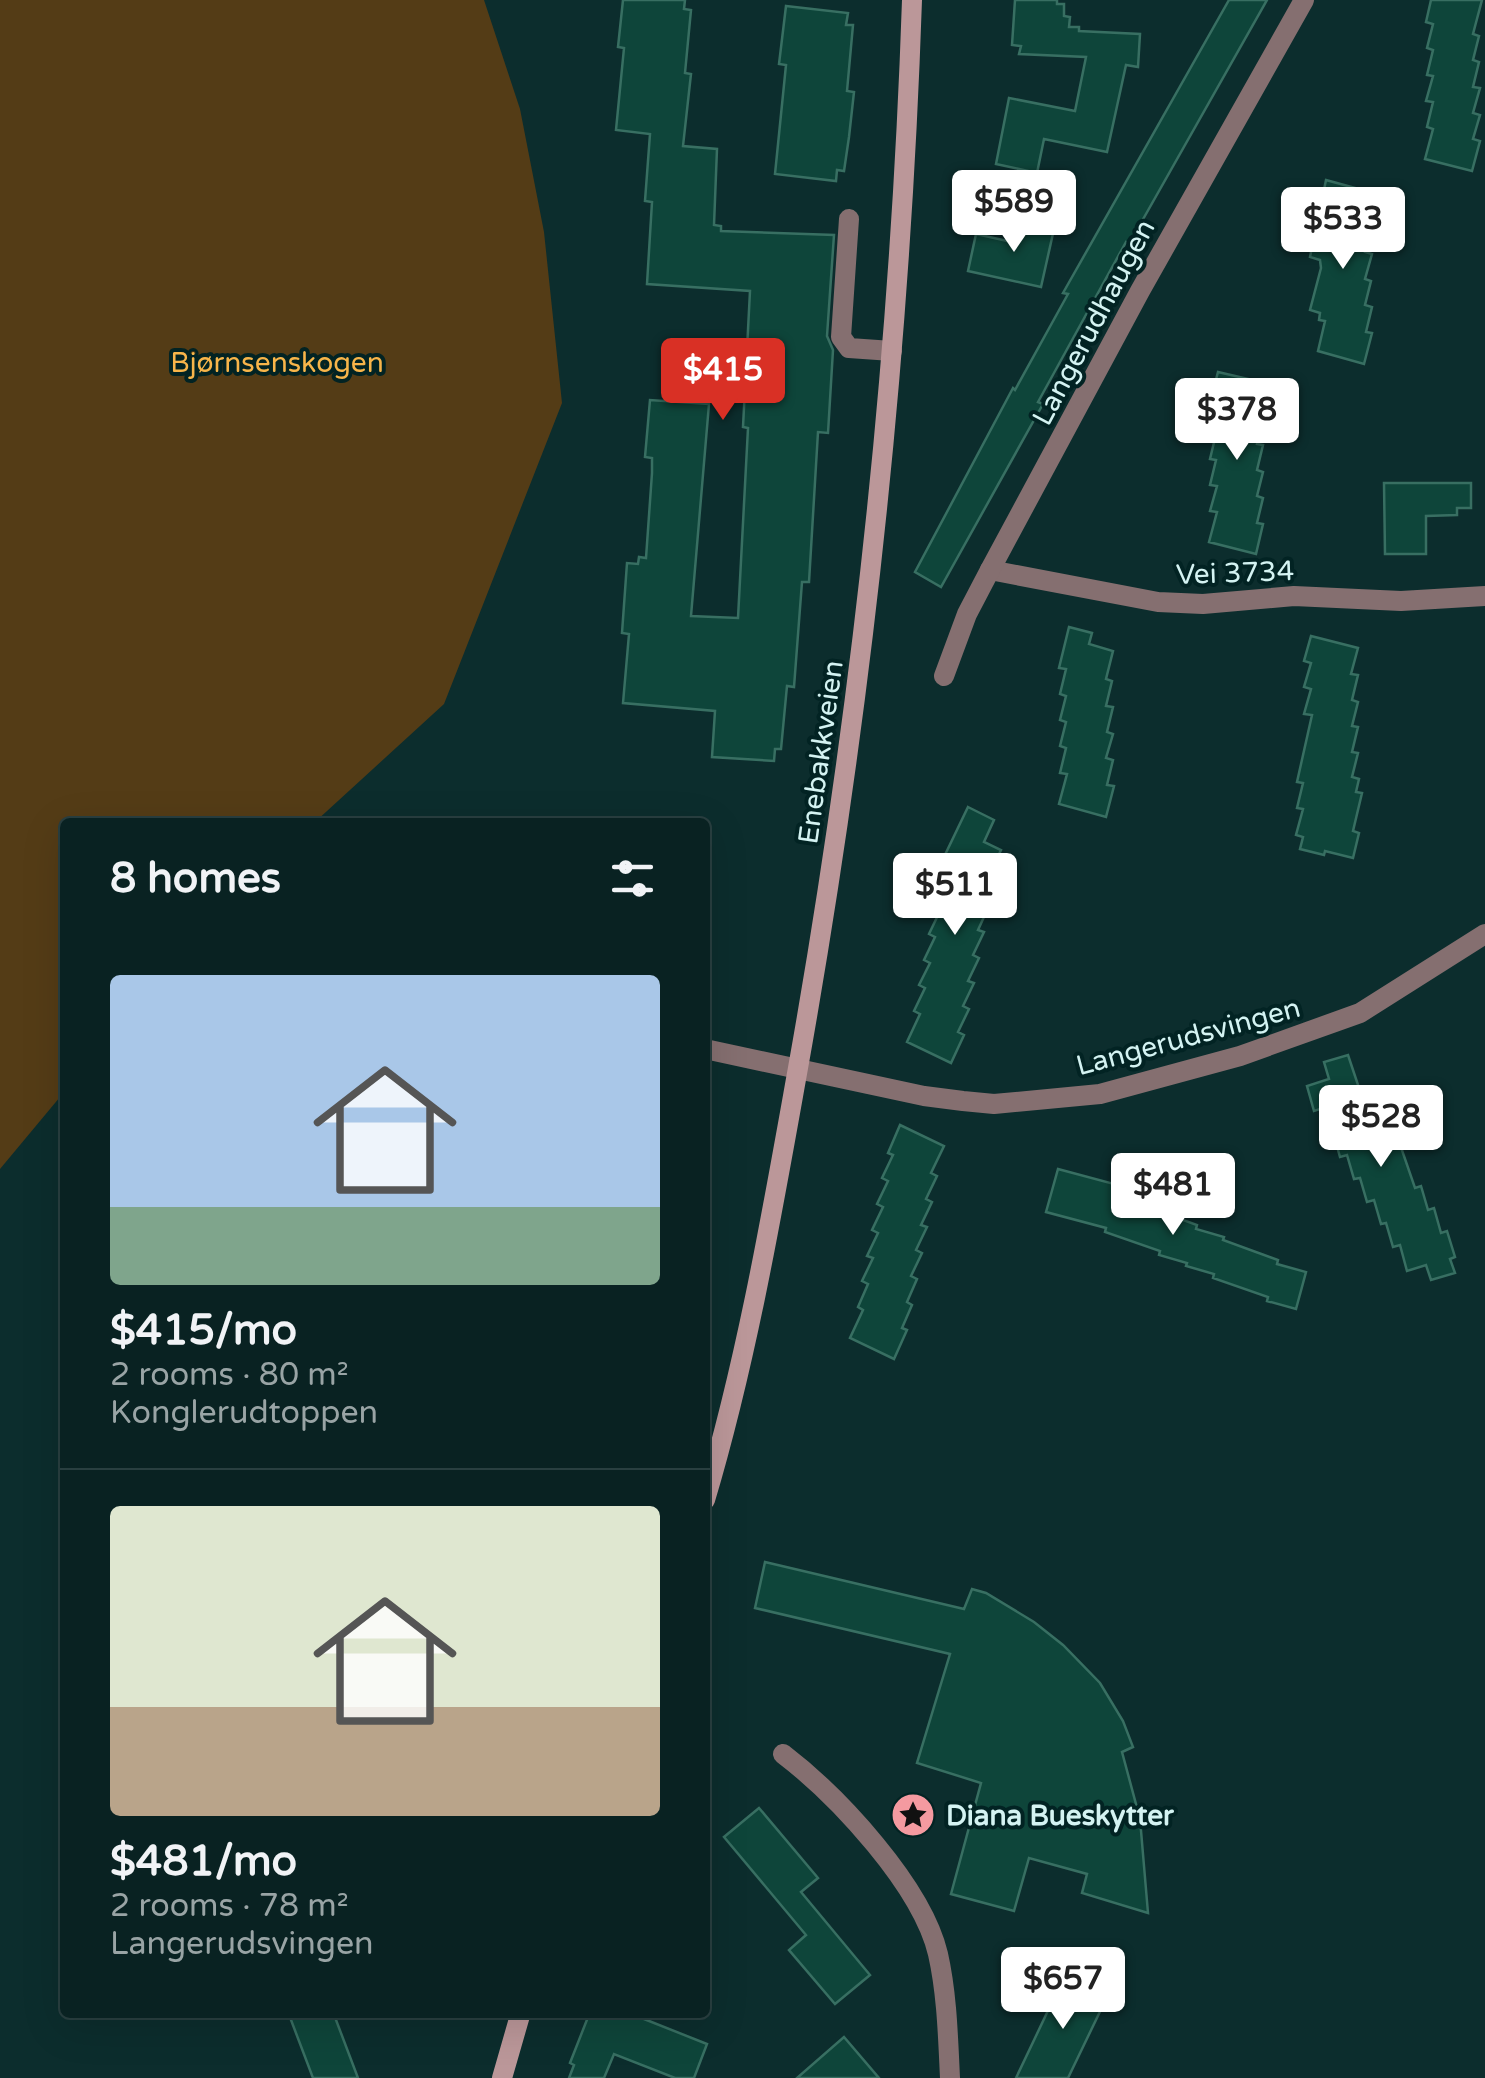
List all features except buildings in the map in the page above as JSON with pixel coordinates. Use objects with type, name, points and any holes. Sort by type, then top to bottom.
[{"type":"main road","name":"Enebakkveien","points":[[710,1480],[750,1321],[798,1067],[831,871],[860,660],[892,352],[912,0]]},
{"type":"main road","points":[[502,2078],[519,2018]]},
{"type":"street","name":"Langerudhaugen","points":[[944,676],[967,614],[990,570],[1140,291],[1304,0]]},
{"type":"street","points":[[848,219],[841,337],[850,348],[892,352]]},
{"type":"street","name":"Vei 3734","points":[[990,570],[1158,602],[1202,604],[1294,596],[1401,602],[1485,596]]},
{"type":"street","name":"Langerudsvingen","points":[[710,1050],[924,1096],[994,1104],[1100,1094],[1240,1056],[1360,1013],[1485,934]]},
{"type":"street","points":[[783,1754],[825,1790],[890,1863],[926,1922],[938,1953],[950,2078]]},
{"type":"green space","name":"Bjørnsenskogen","points":[[0,0],[484,0],[520,109],[544,232],[562,403],[444,704],[319,818],[60,818],[60,1097],[0,1169]]},
{"type":"place","name":"Diana Bueskytter","points":[[913,1815]]}]
